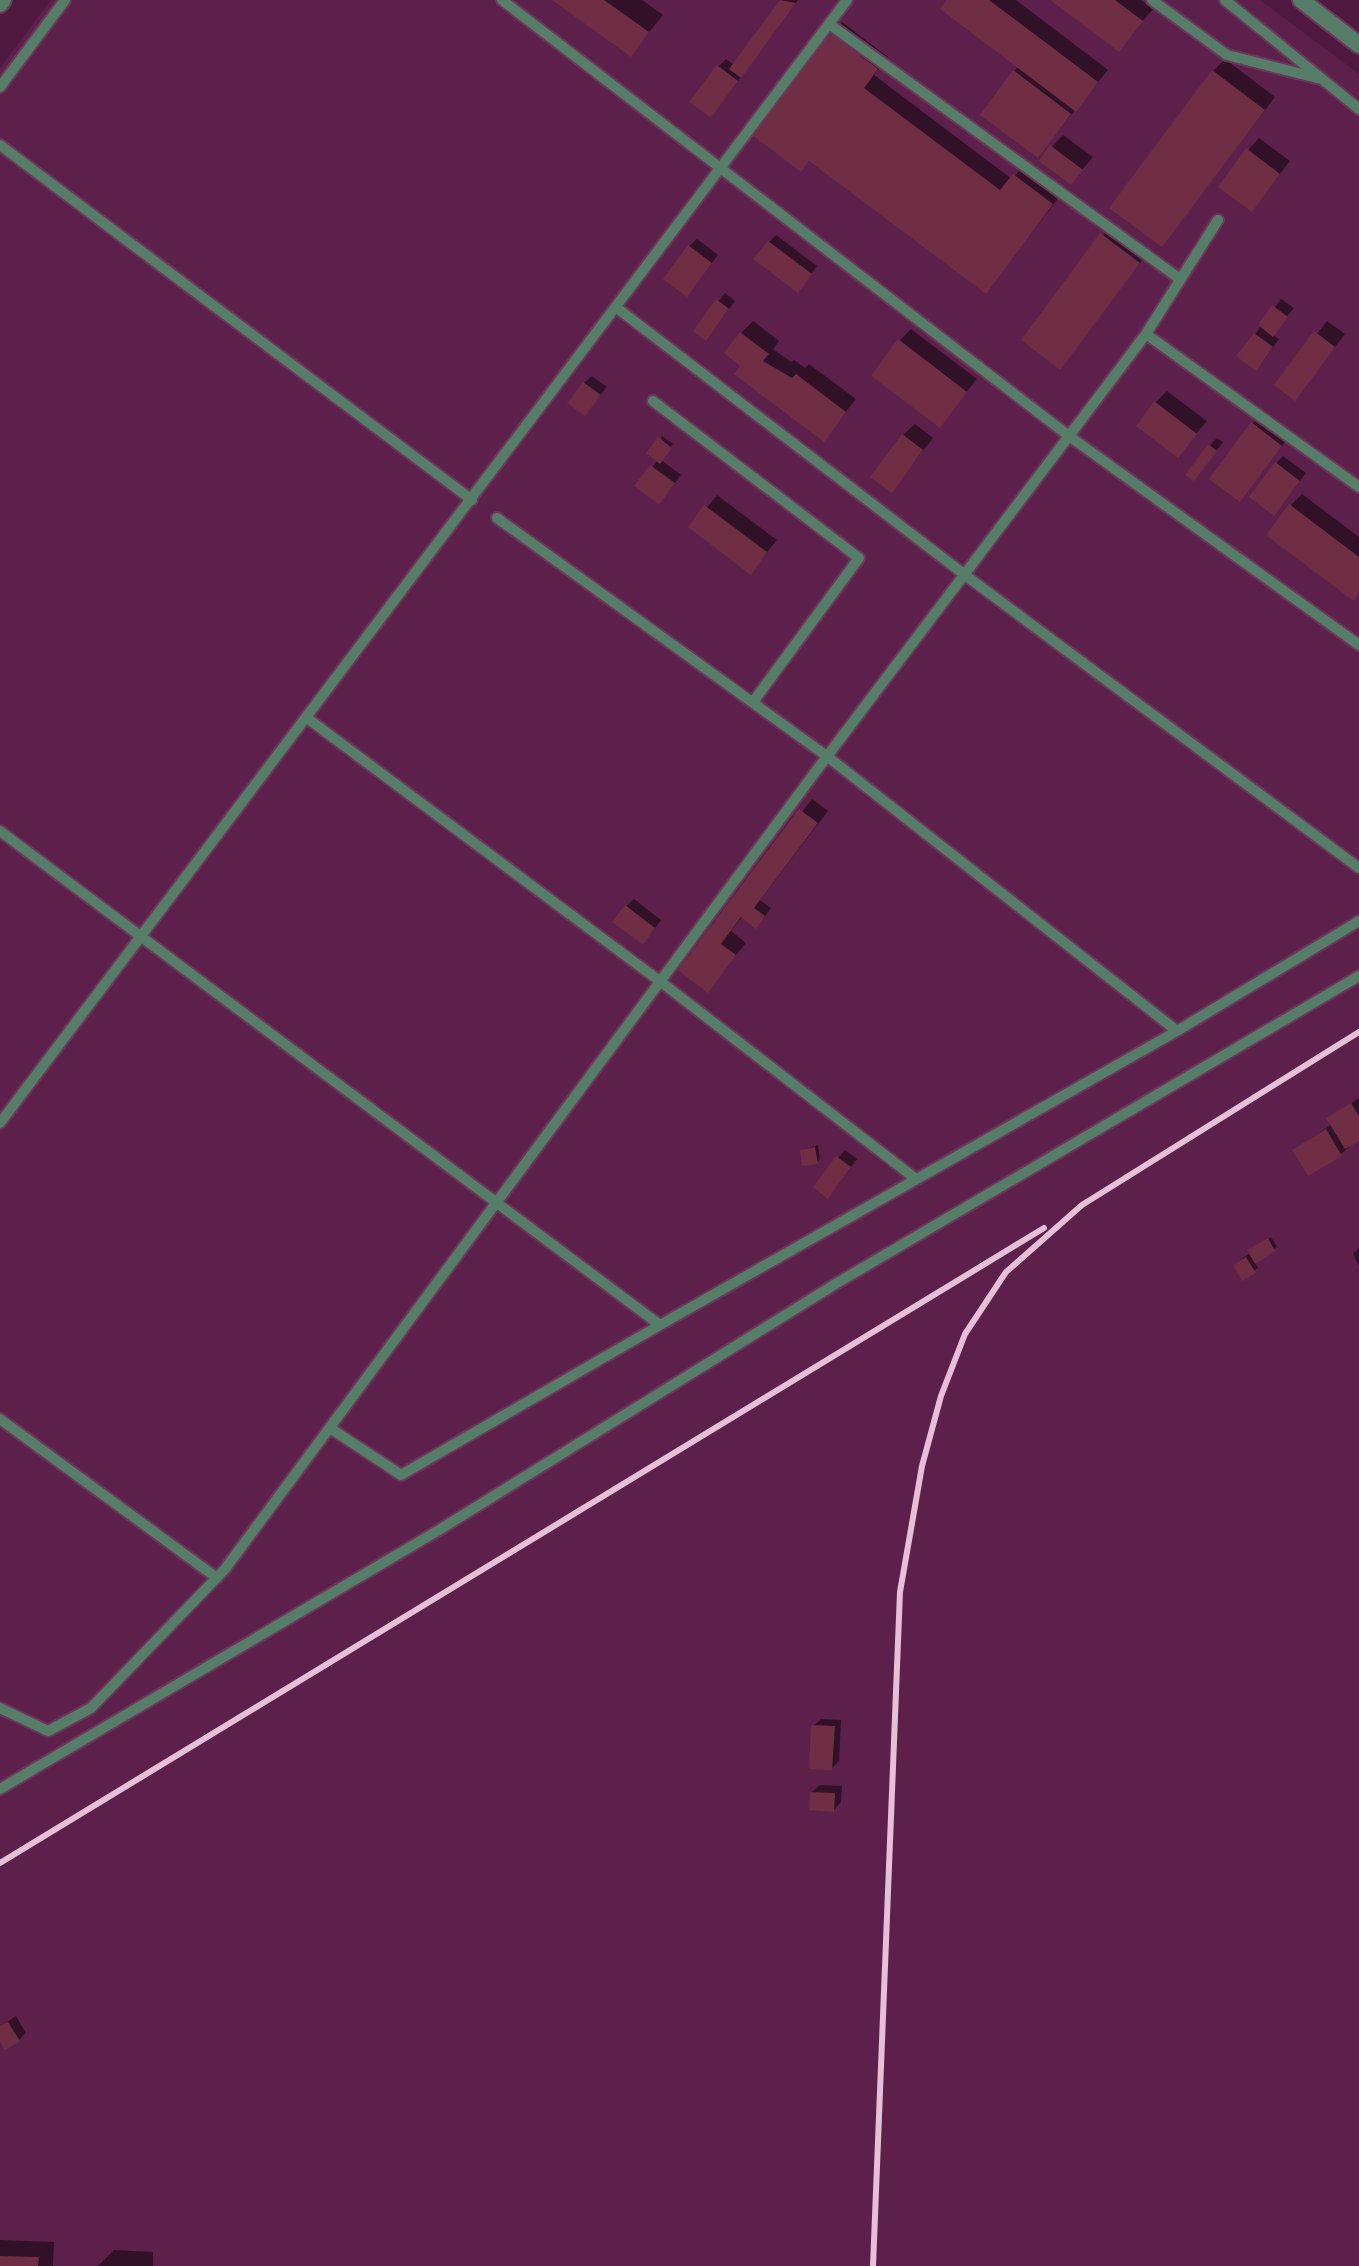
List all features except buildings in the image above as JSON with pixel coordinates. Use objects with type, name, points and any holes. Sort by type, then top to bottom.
[{"type":"street","points":[[1301,0],[1359,45]]},
{"type":"lane","points":[[0,87],[65,0]]},
{"type":"lane","points":[[502,0],[1069,436],[1359,645]]},
{"type":"lane","points":[[0,1123],[847,0]]},
{"type":"lane","points":[[1152,0],[1227,55],[1321,79]]},
{"type":"lane","points":[[1225,0],[1359,109]]},
{"type":"lane","points":[[829,24],[1180,279]]},
{"type":"lane","points":[[0,145],[472,500]]},
{"type":"lane","points":[[0,1708],[48,1731],[91,1708],[217,1578],[1146,334],[1218,220]]},
{"type":"lane","points":[[617,308],[965,575],[1359,868]]},
{"type":"lane","points":[[1146,334],[1359,487]]},
{"type":"lane","points":[[653,401],[859,558],[753,702]]},
{"type":"lane","points":[[497,518],[828,757],[1177,1031]]},
{"type":"lane","points":[[307,718],[661,982],[916,1179]]},
{"type":"lane","points":[[0,831],[660,1325]]},
{"type":"lane","points":[[330,1428],[401,1475],[1177,1031],[1359,921]]},
{"type":"lane","points":[[0,1789],[439,1530],[837,1283],[1359,976]]},
{"type":"lane","points":[[0,1419],[217,1578]]},
{"type":"shaded area","points":[[51,0],[1260,0],[1359,74],[1359,2266],[0,2266],[0,68]]},
{"type":"railway","points":[[873,2266],[900,1592],[922,1466],[941,1396],[965,1334],[1006,1272],[1082,1205],[1359,1032]]},
{"type":"railway","points":[[0,1863],[1044,1228]]}]
